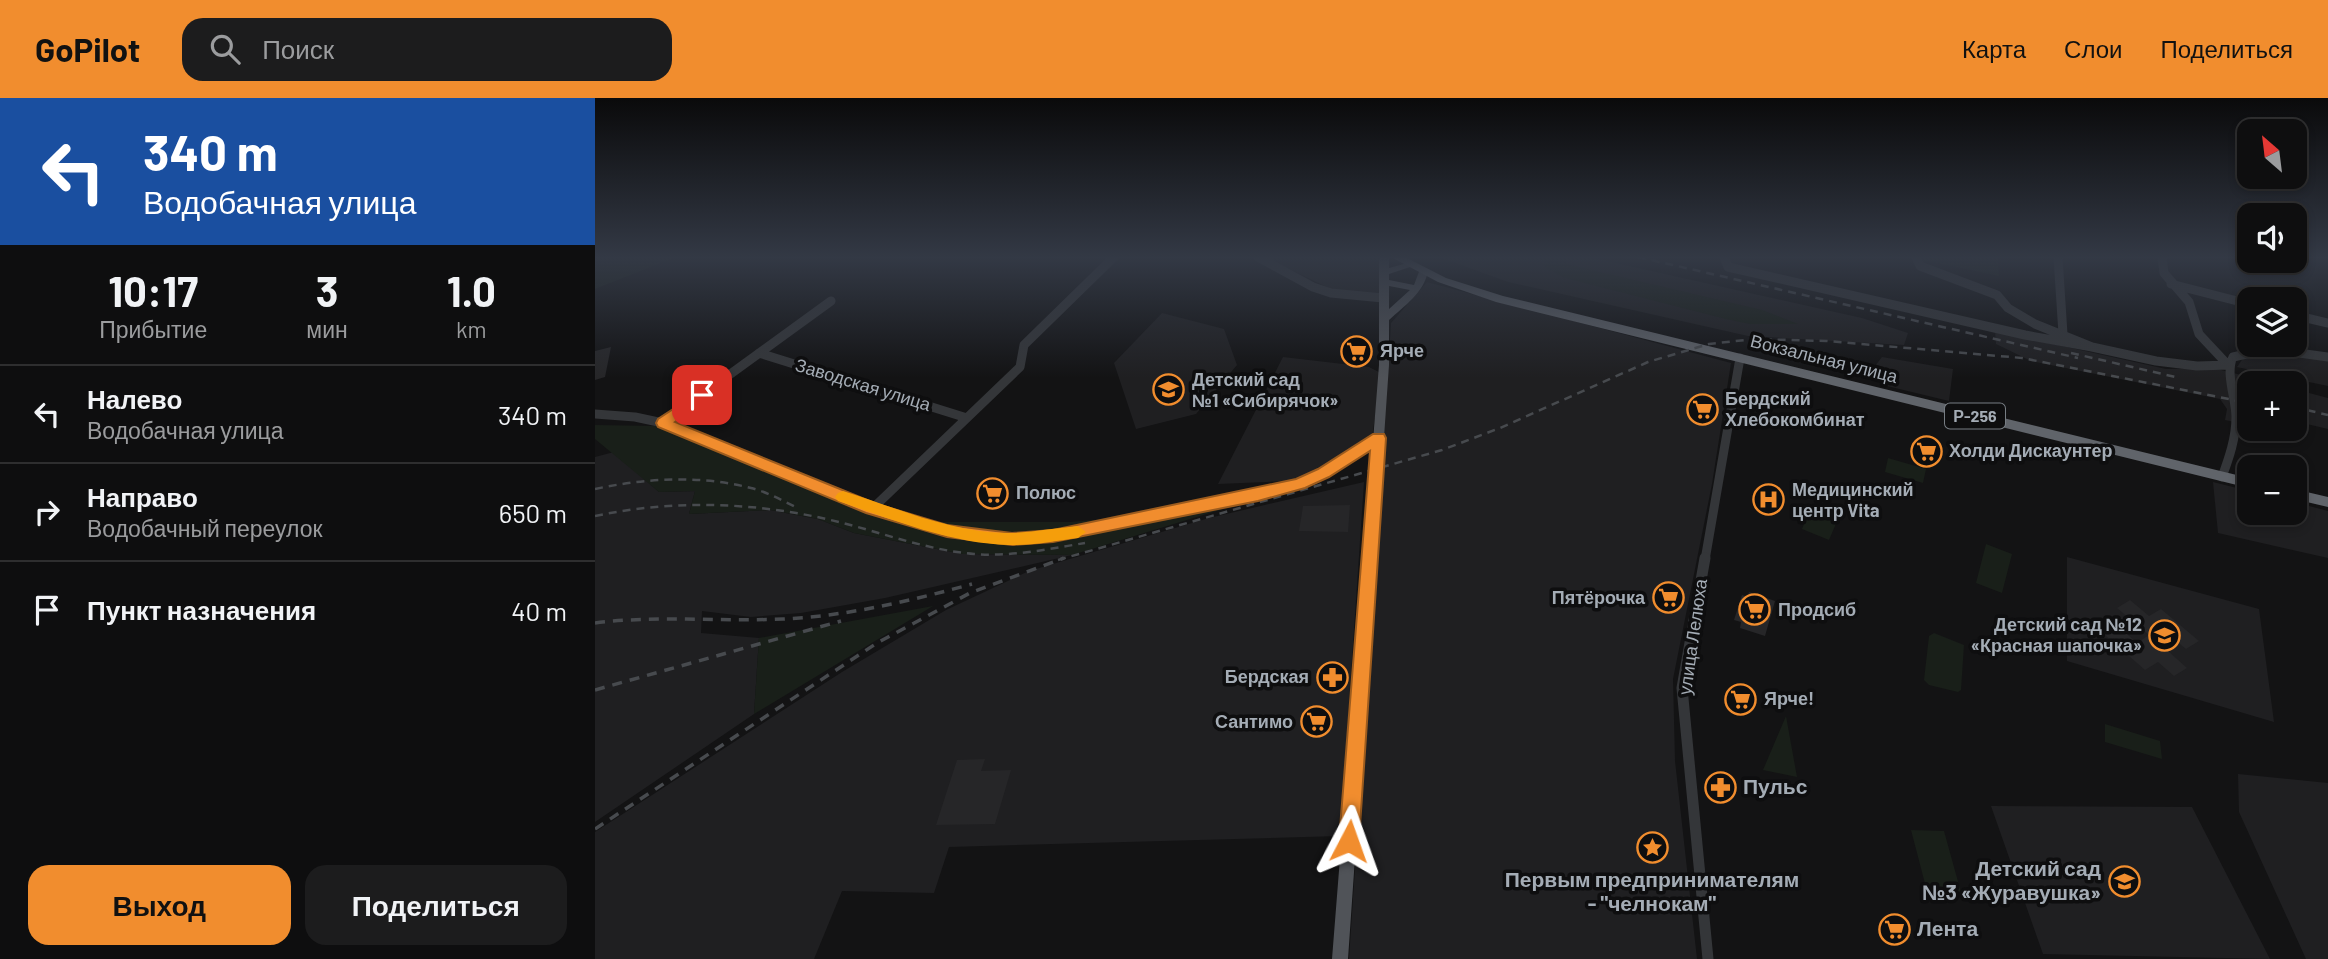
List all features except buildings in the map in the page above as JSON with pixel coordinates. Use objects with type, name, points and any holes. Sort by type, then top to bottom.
[{"type":"highway","name":"Вокзальная улица","points":[[1499,297],[2237,480]]},
{"type":"highway","points":[[2307,497],[2328,502]]},
{"type":"main road","points":[[1340,959],[1379,438],[1384,298]]},
{"type":"main road","points":[[1384,319],[1405,298]]},
{"type":"street","points":[[872,509],[1020,367],[1024,345],[1073,297]]},
{"type":"street","points":[[1375,297],[1384,298]]},
{"type":"street","points":[[1860,297],[2025,335],[2156,361],[2197,366],[2229,365]]},
{"type":"street","points":[[1999,297],[2008,308],[2035,324],[2092,347]]},
{"type":"street","points":[[2061,297],[2063,334]]},
{"type":"street","points":[[2184,297],[2189,302],[2199,334],[2229,365],[2236,393],[2237,416],[2232,452],[2222,477]]},
{"type":"street","points":[[2189,302],[2195,297]]},
{"type":"street","points":[[663,423],[831,301]]},
{"type":"street","points":[[2307,318],[2328,323]]},
{"type":"street","points":[[2229,365],[2233,357],[2241,353],[2269,349],[2328,357]]},
{"type":"street","name":"Заводская улица","points":[[759,353],[967,418]]},
{"type":"street","name":"улица Лелюха","points":[[1707,959],[1682,688],[1740,358]]},
{"type":"street","points":[[595,414],[635,417],[663,423],[872,509],[947,531],[978,537],[1012,539],[1053,536],[1209,507],[1300,484],[1324,473],[1379,438]]},
{"type":"shaded area","points":[[1414,297],[1484,297],[1731,363],[1712,484],[1673,679],[1675,761],[1697,959],[1349,959],[1391,323]]},
{"type":"shaded area","points":[[1575,297],[1769,297],[1862,318],[1908,333],[1904,345],[1748,336]]},
{"type":"shaded area","points":[[1640,297],[1707,297],[1762,310],[1798,324],[1750,324]]},
{"type":"shaded area","name":"Детский сад №1 «Сибирячок»","points":[[1162,313],[1224,329],[1237,365],[1196,414],[1136,429],[1114,363]]},
{"type":"shaded area","points":[[1995,331],[2166,369],[2213,368],[2237,374],[2237,422],[2225,420],[2227,409],[2220,399],[2031,361],[1996,344]]},
{"type":"shaded area","points":[[2307,354],[2328,358],[2328,386],[2307,382],[2307,371],[2256,371],[2237,367],[2244,357],[2307,357]]},
{"type":"shaded area","points":[[1283,357],[1369,367],[1381,373],[1372,438],[1314,480],[1218,484]]},
{"type":"shaded area","points":[[1882,357],[1953,369],[1949,401],[1887,386],[1882,371],[1875,366]]},
{"type":"shaded area","points":[[2307,392],[2328,398],[2328,429],[2307,424]]},
{"type":"shaded area","points":[[595,425],[657,426],[849,506],[932,522],[1070,522],[1223,509],[1072,555],[963,554],[854,533],[818,519],[771,510],[689,514],[695,491],[659,492],[595,439]]},
{"type":"shaded area","points":[[614,452],[659,492],[695,491],[689,514],[770,510],[818,519],[854,533],[963,554],[1072,555],[885,598],[801,613],[751,617],[702,611],[701,633],[759,638],[754,714],[595,822],[595,457]]},
{"type":"shaded area","points":[[1888,458],[1926,469],[1923,483],[1885,472]]},
{"type":"shaded area","points":[[1364,482],[1340,836],[949,847],[934,893],[842,891],[814,959],[595,959],[595,832],[842,672],[946,610],[1029,571],[1209,518]]},
{"type":"shaded area","points":[[2213,482],[2237,488],[2237,525],[2307,525],[2307,505],[2328,511],[2328,558],[2218,533]]},
{"type":"shaded area","points":[[1810,508],[1838,519],[1829,540],[1802,529]]},
{"type":"shaded area","points":[[1986,544],[2012,554],[2002,593],[1976,583]]},
{"type":"shaded area","name":"Детский сад №12 «Красная шапочка»","points":[[2067,557],[2259,609],[2274,722],[2067,661]]},
{"type":"shaded area","points":[[933,606],[754,714],[759,638]]},
{"type":"shaded area","points":[[1934,633],[1964,645],[1961,690],[1958,692],[1929,685],[1924,680],[1929,636]]},
{"type":"shaded area","points":[[1786,716],[1797,777],[1763,770]]},
{"type":"shaded area","points":[[2105,724],[2160,741],[2162,759],[2105,742]]},
{"type":"shaded area","points":[[2238,774],[2328,783],[2328,959],[2306,959],[2239,812]]},
{"type":"shaded area","name":"Детский сад №3 «Журавушка»","points":[[1991,806],[2192,807],[2270,959],[2043,954]]},
{"type":"shaded area","points":[[1911,830],[1944,831],[1962,896],[1928,895]]},
{"type":"railway","points":[[1813,297],[2078,358]]},
{"type":"railway","points":[[1061,559],[1442,450],[1500,428],[1648,362],[1709,344],[1754,339],[1827,341],[2022,358],[2237,401]]},
{"type":"railway","points":[[2071,353],[2180,378]]},
{"type":"railway","points":[[2307,410],[2328,415]]},
{"type":"railway","points":[[595,489],[653,480],[712,481],[757,490],[796,507]]},
{"type":"railway","points":[[595,516],[656,507],[717,505],[809,515],[922,545],[974,554],[1016,553],[1085,543]]},
{"type":"railway","points":[[595,829],[877,643],[970,593],[1061,559]]},
{"type":"railway","points":[[595,623],[642,619],[759,620],[831,615],[878,607],[972,584]]},
{"type":"railway","points":[[595,690],[841,621]]},
{"type":"slow traffic","points":[[843,497],[872,509],[947,531],[978,537],[1012,539],[1078,532]]},
{"type":"place","name":"Ярче","points":[[1357,351]]},
{"type":"place","name":"Детский сад №1 «Сибирячок»","points":[[1169,390]]},
{"type":"place","name":"Бердский Хлебокомбинат","points":[[1702,409]]},
{"type":"place","name":"Холди Дискаунтер","points":[[1926,451]]},
{"type":"place","name":"Полюс","points":[[993,493]]},
{"type":"place","name":"Медицинский центр Vita","points":[[1769,500]]},
{"type":"place","name":"Пятёрочка","points":[[1668,598]]},
{"type":"place","name":"Продсиб","points":[[1755,610]]},
{"type":"place","name":"Детский сад №12 «Красная шапочка»","points":[[2165,635]]},
{"type":"place","name":"Бердская","points":[[1332,677]]},
{"type":"place","name":"Ярче!","points":[[1741,699]]},
{"type":"place","name":"Сантимо","points":[[1316,722]]},
{"type":"place","name":"Пульс","points":[[1720,787]]},
{"type":"place","name":"Первым предпринимателям - \"челнокам\"","points":[[1652,848]]},
{"type":"place","name":"Детский сад №3 «Журавушка»","points":[[2124,881]]},
{"type":"place","name":"Лента","points":[[1894,929]]},
{"type":"route","points":[[702,395],[663,423],[872,509],[947,531],[978,537],[1012,539],[1053,536],[1209,507],[1258,495],[1300,484],[1324,473],[1379,438],[1349,841]]}]
